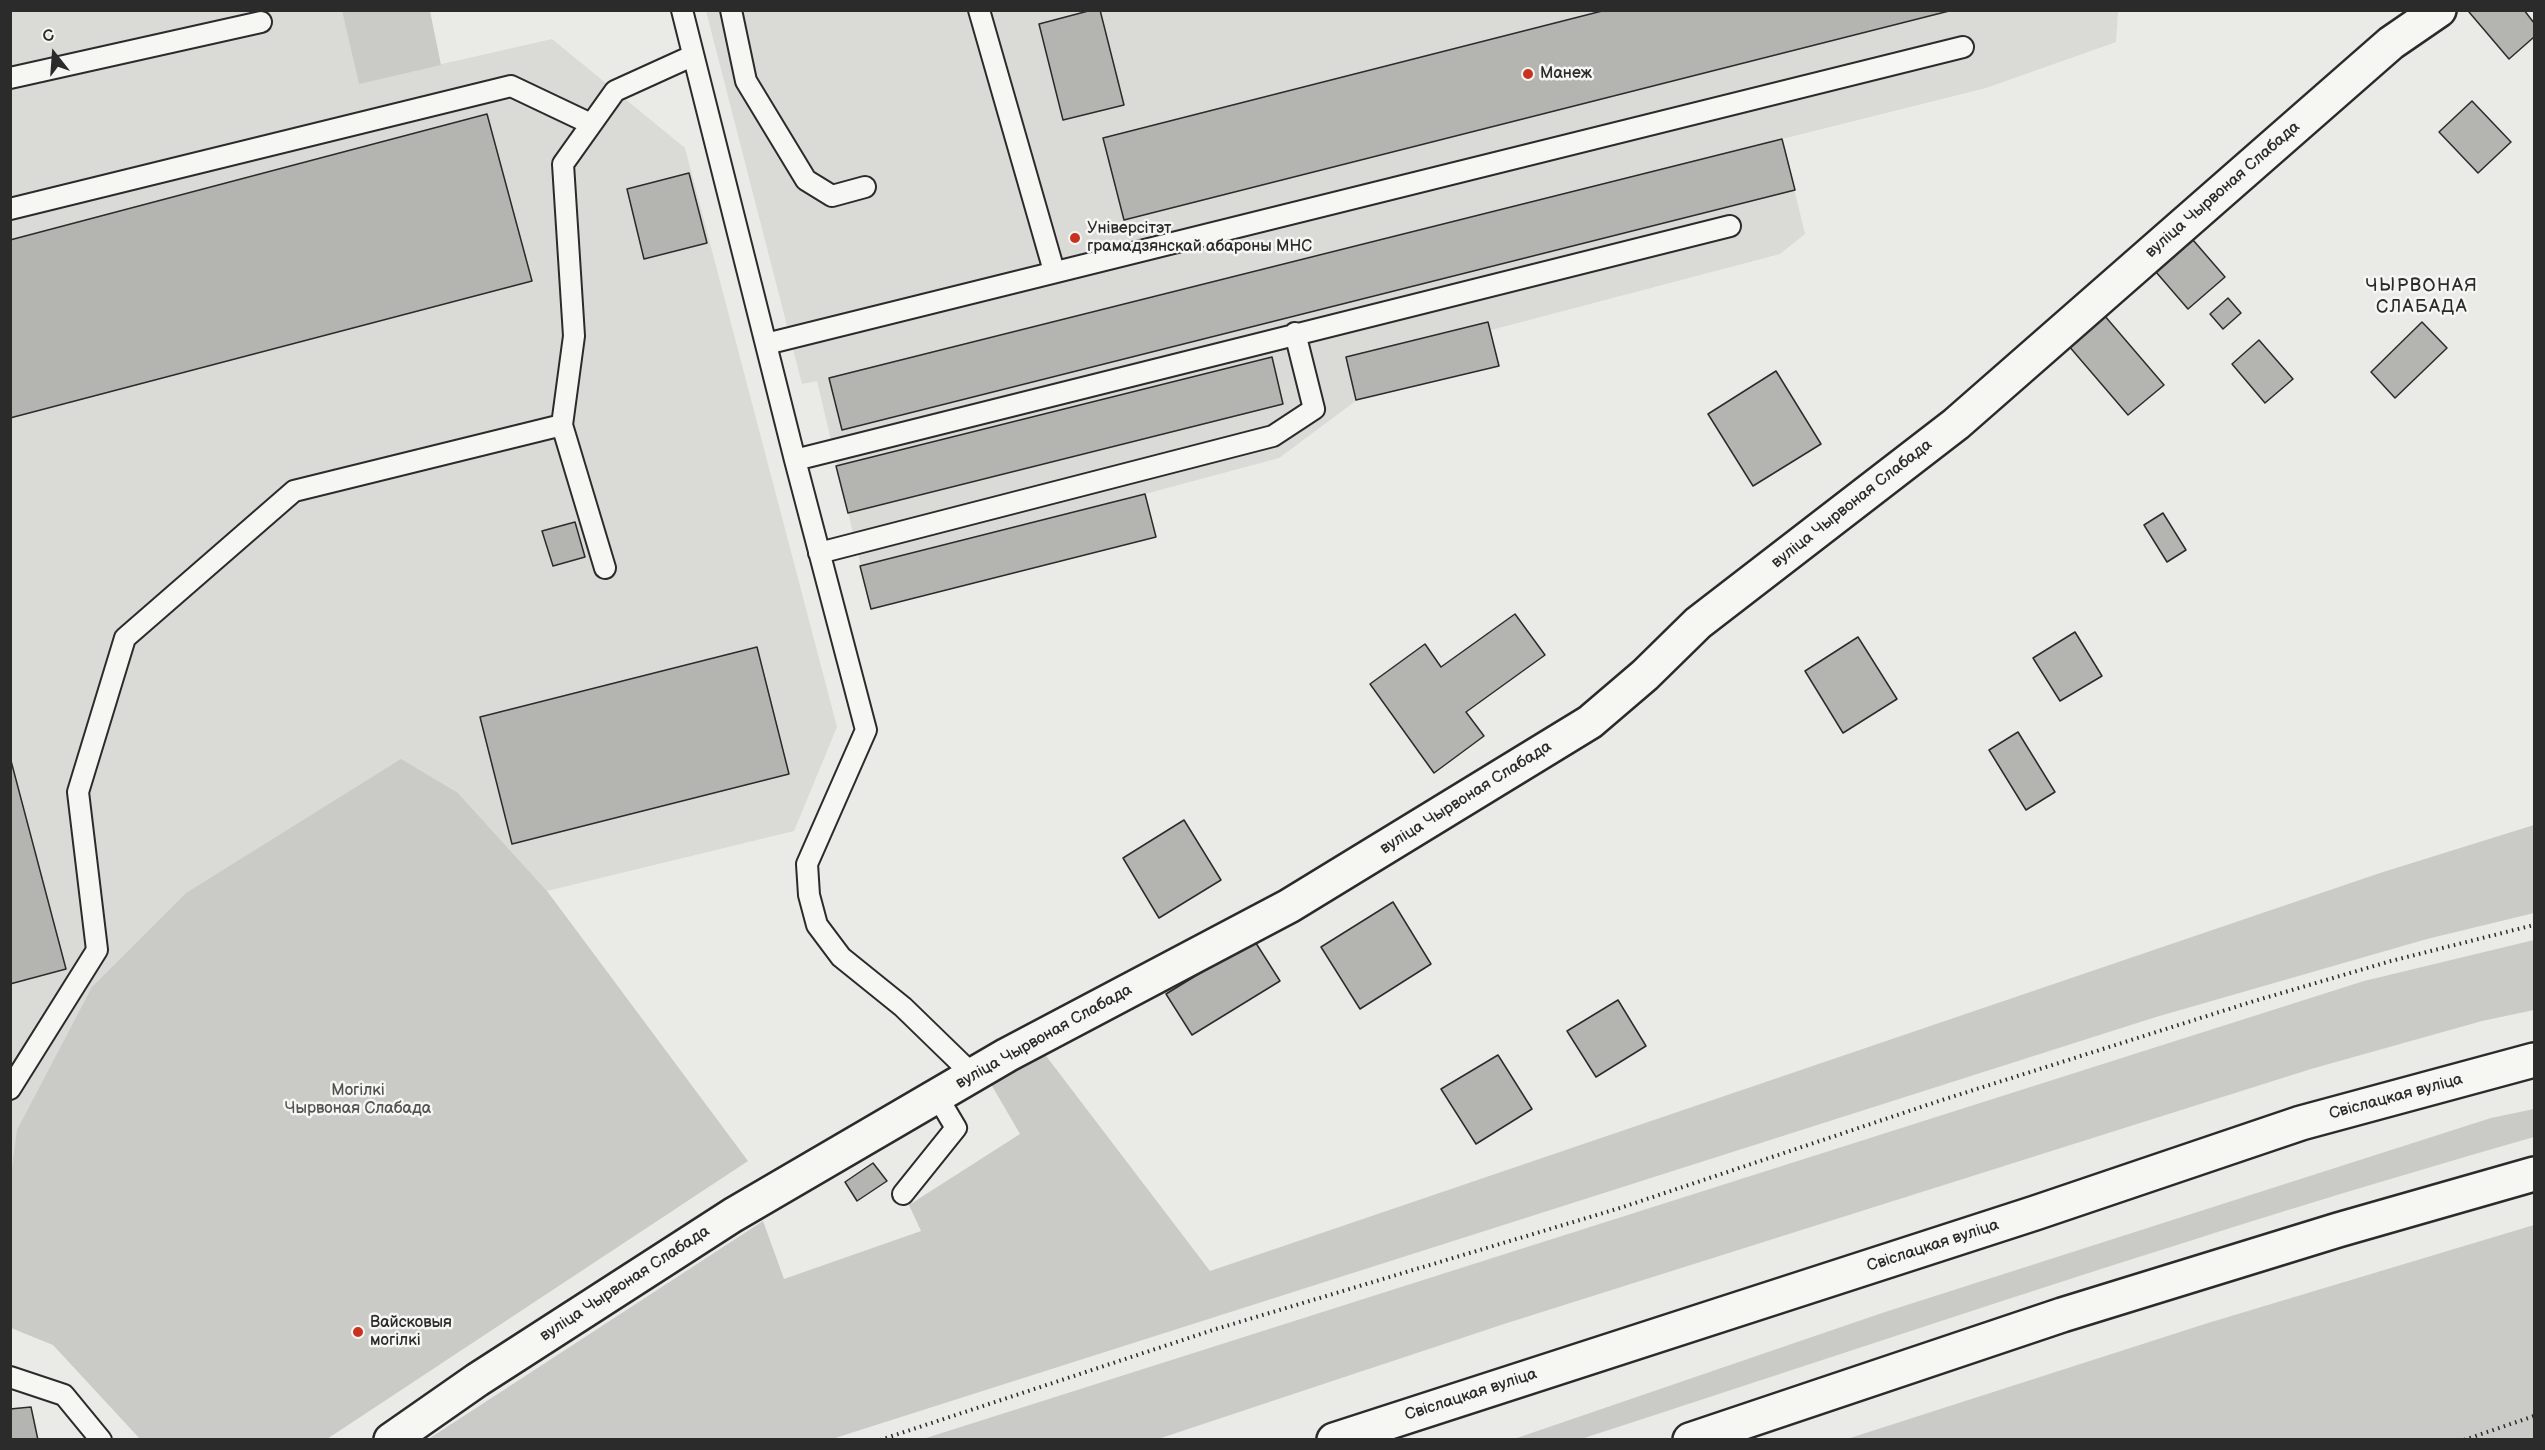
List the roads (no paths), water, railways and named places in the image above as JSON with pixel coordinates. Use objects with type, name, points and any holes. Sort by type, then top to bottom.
[{"type":"street","name":"вуліца Чырвоная Слабада","points":[[391,1440],[477,1380],[733,1215],[973,1075],[1289,906],[1590,722],[1645,675],[1698,623],[1956,424],[2391,44],[2439,10]]},
{"type":"street","name":"Свіслацкая вуліца","points":[[1334,1440],[2023,1217],[2301,1123],[2535,1060]]},
{"type":"street","points":[[1690,1440],[2073,1312],[2338,1230],[2535,1174]]},
{"type":"lane","points":[[682,10],[795,460],[866,730],[807,864],[809,895],[817,925],[841,957],[903,1007],[973,1075]]},
{"type":"lane","points":[[731,10],[746,81],[806,180],[832,196],[865,187]]},
{"type":"lane","points":[[979,10],[1054,272]]},
{"type":"lane","points":[[10,78],[261,22]]},
{"type":"lane","points":[[766,344],[1964,47]]},
{"type":"lane","points":[[605,568],[562,425],[574,336],[563,164],[615,91],[692,56]]},
{"type":"lane","points":[[10,209],[511,87],[591,124]]},
{"type":"lane","points":[[795,460],[1294,333],[1730,226]]},
{"type":"lane","points":[[819,553],[1273,436],[1314,409],[1294,333]]},
{"type":"lane","points":[[10,1089],[97,950],[78,792],[125,638],[294,491],[562,425]]},
{"type":"lane","points":[[903,1194],[956,1128],[938,1096]]},
{"type":"lane","points":[[10,1377],[64,1395],[101,1440]]},
{"type":"place","name":"Манеж","points":[[1528,74]]},
{"type":"place","name":"Універсітэт грамадзянскай абароны МНС","points":[[1075,238]]},
{"type":"place","name":"Вайсковыя могілкі","points":[[358,1332]]},
{"type":"district","name":"ЧЫРВОНАЯ СЛАБАДА","points":[[2422,296]]},
{"type":"park label","name":"Могілкі Чырвоная Слабада","points":[[358,1100]]}]
